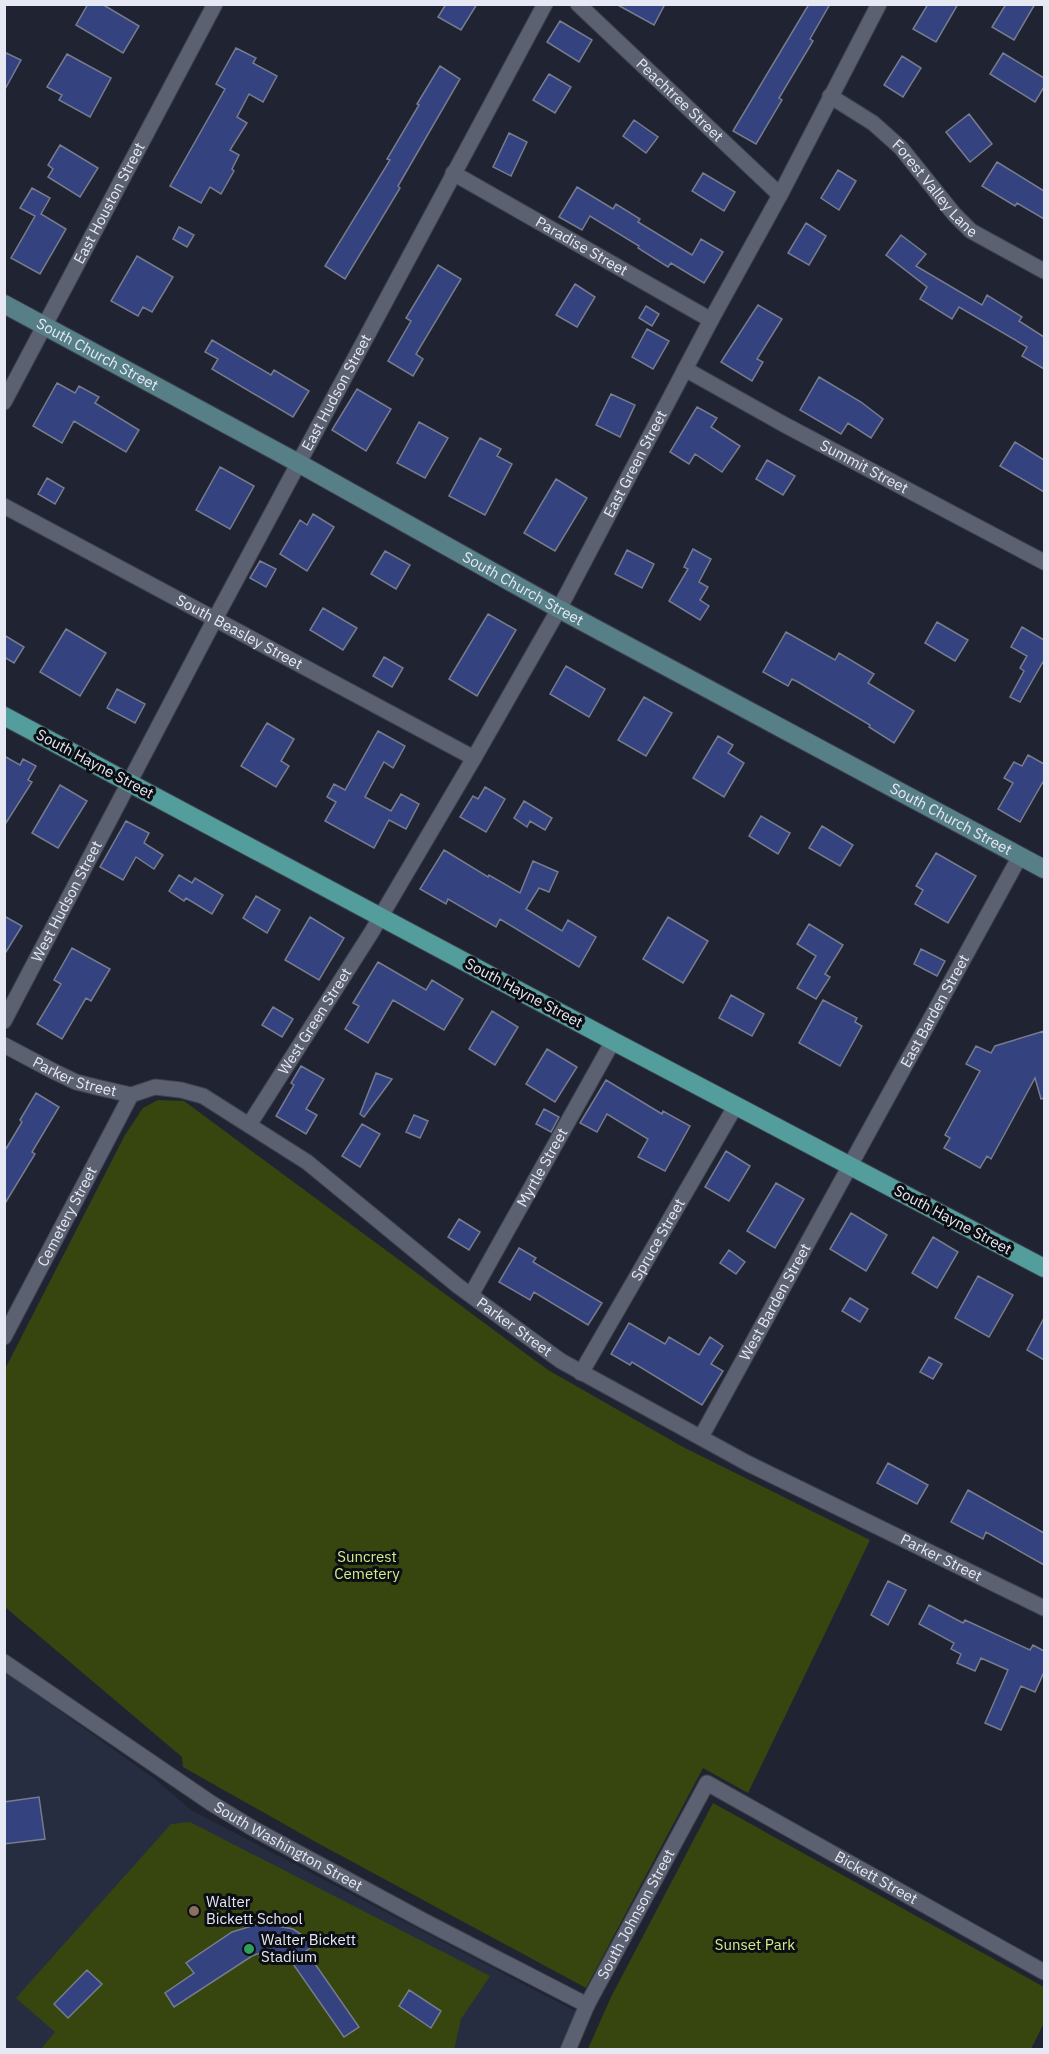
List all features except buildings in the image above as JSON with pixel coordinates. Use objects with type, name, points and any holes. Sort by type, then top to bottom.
[{"type":"main road","name":"South Hayne Street","points":[[4,716],[1044,1268]]},
{"type":"street","name":"East Houston Street","points":[[4,402],[215,4]]},
{"type":"street","name":"East Hudson Street","points":[[130,783],[215,619],[545,4]]},
{"type":"street","name":"Peachtree Street","points":[[578,4],[780,195]]},
{"type":"street","name":"East Green Street","points":[[381,917],[474,759],[558,609],[780,195],[879,4]]},
{"type":"street","name":"Forest Valley Lane","points":[[830,96],[873,123],[901,148],[954,214],[971,231],[1044,271]]},
{"type":"street","name":"Paradise Street","points":[[453,173],[711,320]]},
{"type":"street","name":"South Church Street","points":[[4,304],[300,464],[558,609],[1044,869]]},
{"type":"street","name":"Summit Street","points":[[685,369],[785,425],[1044,562]]},
{"type":"street","name":"South Beasley Street","points":[[4,506],[474,759]]},
{"type":"street","name":"West Hudson Street","points":[[4,1021],[130,783]]},
{"type":"street","name":"East Barden Street","points":[[850,1167],[1020,856]]},
{"type":"street","name":"West Green Street","points":[[249,1125],[381,917]]},
{"type":"street","name":"Myrtle Street","points":[[471,1295],[613,1041]]},
{"type":"street","name":"Parker Street","points":[[4,1045],[76,1082],[131,1095],[155,1087],[181,1090],[203,1096],[307,1162],[471,1295],[561,1361],[747,1462],[1044,1608]]},
{"type":"street","name":"Cemetery Street","points":[[4,1337],[131,1095]]},
{"type":"street","name":"Spruce Street","points":[[581,1373],[736,1105]]},
{"type":"street","name":"West Barden Street","points":[[701,1437],[850,1167]]},
{"type":"street","name":"South Washington Street","points":[[4,1662],[211,1803],[254,1829],[424,1921],[587,2005]]},
{"type":"street","name":"South Johnson Street","points":[[568,2049],[587,2005],[707,1783]]},
{"type":"street","name":"Bickett Street","points":[[707,1783],[1044,1972]]},
{"type":"shaded area","name":"Walter Bickett Stadium","points":[[4,1671],[156,1780],[191,1810],[577,2012],[561,2049],[5,2049]]},
{"type":"green space","name":"Suncrest Cemetery","points":[[158,1100],[184,1101],[548,1370],[683,1447],[870,1540],[748,1793],[703,1768],[586,1988],[314,1841],[183,1767],[182,1757],[5,1607],[5,1369],[125,1135],[143,1108]]},
{"type":"green space","name":"Sunset Park","points":[[713,1803],[1044,1987],[1044,2023],[1031,2049],[588,2049],[611,1997]]},
{"type":"green space","name":"Walter Bickett Stadium","points":[[190,1822],[490,1976],[461,2019],[454,2050],[41,2049],[55,2032],[16,1998],[171,1824]]},
{"type":"place","name":"Walter Bickett School","points":[[194,1911]]},
{"type":"place","name":"Walter Bickett Stadium","points":[[249,1949]]}]
